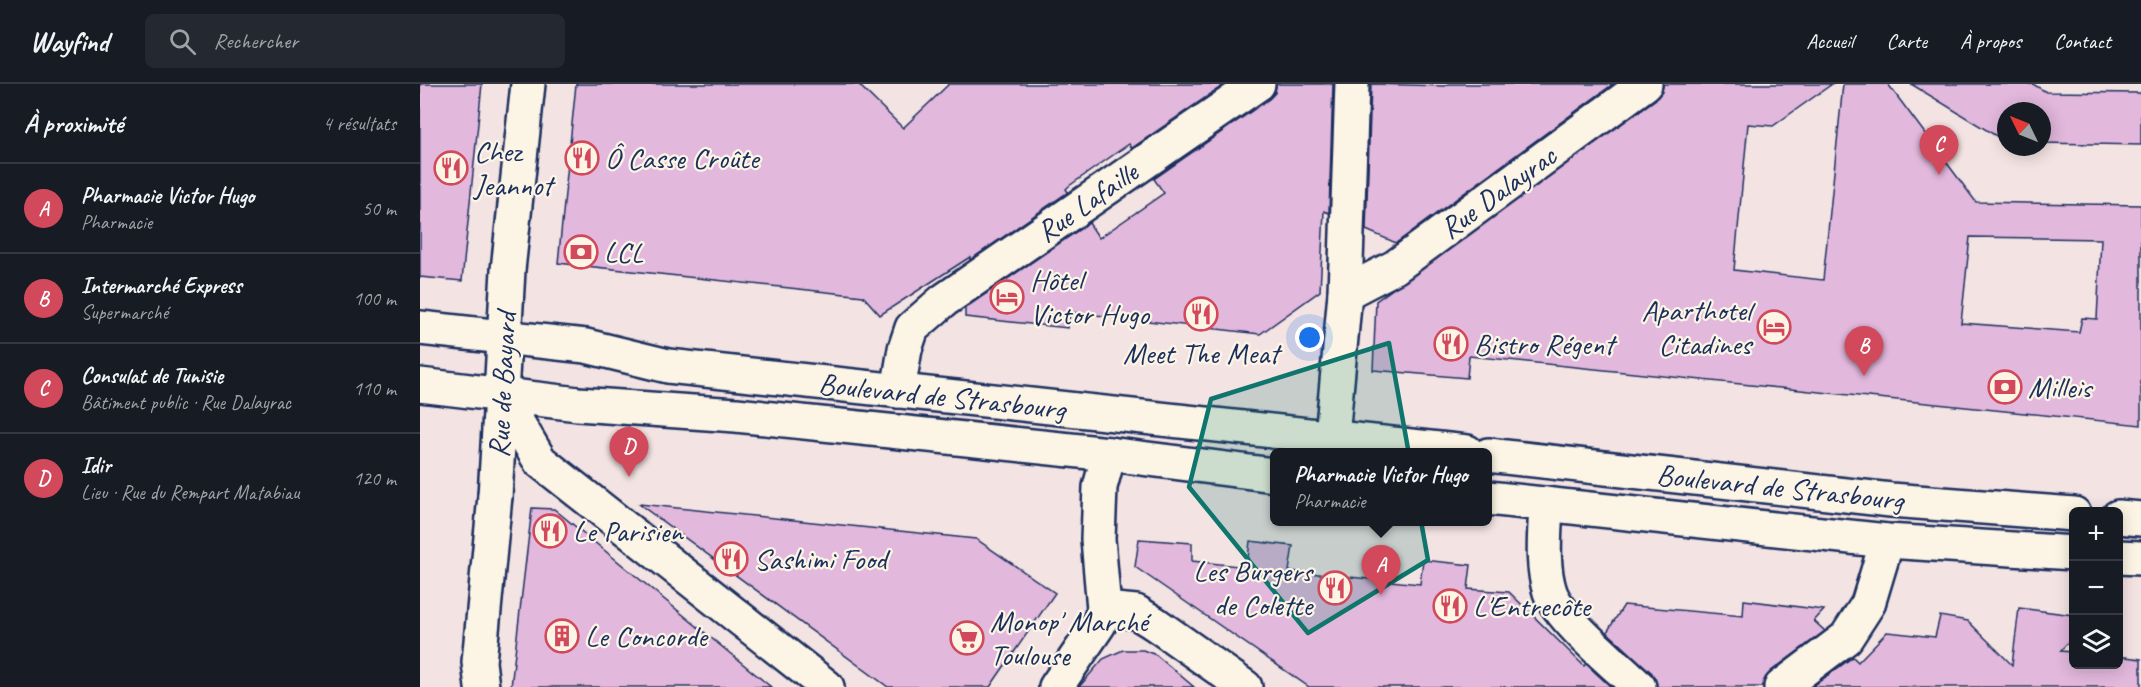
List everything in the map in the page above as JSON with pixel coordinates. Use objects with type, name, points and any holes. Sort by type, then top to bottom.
[{"type":"main road","name":"Rue de Bayard","points":[[482,687],[480,662],[495,496],[504,336],[528,84]]},
{"type":"main road","name":"Rue Lafaille","points":[[898,391],[905,349],[912,328],[943,301],[1258,84]]},
{"type":"main road","points":[[1332,437],[1345,293],[1352,84]]},
{"type":"main road","name":"Rue Dalayrac","points":[[1345,293],[1395,267],[1646,84]]},
{"type":"main road","name":"Boulevard de Strasbourg","points":[[420,327],[586,346],[668,366],[1425,448]]},
{"type":"main road","name":"Boulevard de Strasbourg","points":[[420,385],[578,404],[736,415],[1109,454],[1270,474]]},
{"type":"main road","points":[[501,395],[540,461],[828,687]]},
{"type":"main road","points":[[1056,687],[1099,624],[1104,609],[1098,539],[1100,487],[1109,454]]},
{"type":"main road","name":"Boulevard de Strasbourg","points":[[1492,455],[1891,500],[2069,514]]},
{"type":"main road","name":"Boulevard de Strasbourg","points":[[1492,498],[1887,541],[2069,554]]},
{"type":"main road","points":[[1546,504],[1546,577],[1551,594],[1561,611],[1639,687]]},
{"type":"main road","points":[[2123,517],[2141,519]]},
{"type":"main road","points":[[1781,687],[1846,638],[1868,604],[1887,541]]},
{"type":"main road","points":[[2123,557],[2141,558]]},
{"type":"main road","points":[[1104,609],[1136,612],[1245,687]]},
{"type":"highlighted area","points":[[1389,343],[1428,560],[1308,633],[1189,487],[1211,399]]},
{"type":"building","points":[[420,84],[482,84],[462,281],[420,277]]},
{"type":"building","points":[[576,84],[858,84],[903,128],[949,84],[1225,84],[1132,148],[1129,144],[1069,186],[1066,189],[1068,192],[970,260],[970,257],[880,315],[863,296],[558,263]]},
{"type":"building","points":[[1276,84],[1333,84],[1329,213],[1324,211],[1320,291],[1260,334],[1070,312],[1068,328],[965,317],[965,308],[1089,223],[1099,238],[1164,193],[1154,179],[1269,99],[1275,93]]},
{"type":"building","points":[[1371,84],[1444,86],[1448,84],[1613,84],[1396,243],[1366,230]]},
{"type":"building","points":[[1663,84],[1832,84],[1773,126],[1748,124],[1734,270],[1823,280],[1843,84],[1888,84],[1976,202],[2141,205],[2141,425],[1469,356],[1467,378],[1373,370],[1376,301],[1656,99],[1662,92]],"holes":[[[1970,237],[2101,239],[2097,319],[2082,318],[2079,332],[1961,323]]]},
{"type":"building","points":[[1911,84],[2033,84],[2046,92],[2141,93],[2141,145],[2051,143],[2051,102],[1997,102],[1997,137]]},
{"type":"building","points":[[639,504],[976,539],[1055,593],[990,687],[888,687]]},
{"type":"building","points":[[532,508],[554,509],[771,687],[511,687]]},
{"type":"building","points":[[1139,539],[1192,543],[1192,561],[1247,567],[1250,541],[1293,546],[1289,571],[1420,584],[1423,560],[1471,565],[1468,589],[1509,592],[1584,666],[1586,664],[1611,687],[1309,687],[1135,567]]},
{"type":"building","points":[[1744,600],[1824,610],[1814,621],[1825,631],[1770,672],[1763,687],[1657,687],[1652,673],[1607,632],[1624,605],[1743,616]]},
{"type":"building","points":[[2019,608],[2069,614],[2069,641],[2060,651],[2069,652],[2069,669],[2123,669],[2123,657],[2141,659],[2141,687],[1812,687],[1853,657],[1858,662],[1887,632],[1935,637],[1940,616],[1968,621],[2012,665]]},
{"type":"building","points":[[1123,650],[1143,650],[1156,655],[1194,687],[1079,687],[1103,659]]},
{"type":"place","name":"Ô Casse Croûte","points":[[582,158]]},
{"type":"place","name":"Chez Jeannot","points":[[451,168]]},
{"type":"place","name":"Consulat de Tunisie","points":[[1939,175]]},
{"type":"place","name":"LCL","points":[[581,252]]},
{"type":"place","name":"Hôtel Victor Hugo","points":[[1007,297]]},
{"type":"place","name":"Meet The Meat","points":[[1201,314]]},
{"type":"place","name":"Aparthotel Citadines","points":[[1774,327]]},
{"type":"place","name":"Bistro Régent","points":[[1451,344]]},
{"type":"place","name":"Intermarché Express","points":[[1864,376]]},
{"type":"place","name":"Milleis","points":[[2005,387]]},
{"type":"place","name":"Idir","points":[[629,477]]},
{"type":"place","name":"Le Parisien","points":[[550,531]]},
{"type":"place","name":"Sashimi Food","points":[[731,559]]},
{"type":"place","name":"Les Burgers de Colette","points":[[1335,588]]},
{"type":"place","name":"Pharmacie Victor Hugo","points":[[1381,595]]},
{"type":"place","name":"L'Entrecôte","points":[[1450,606]]},
{"type":"place","name":"Le Concorde","points":[[562,636]]},
{"type":"place","name":"Monop' Marché Toulouse","points":[[967,638]]}]
